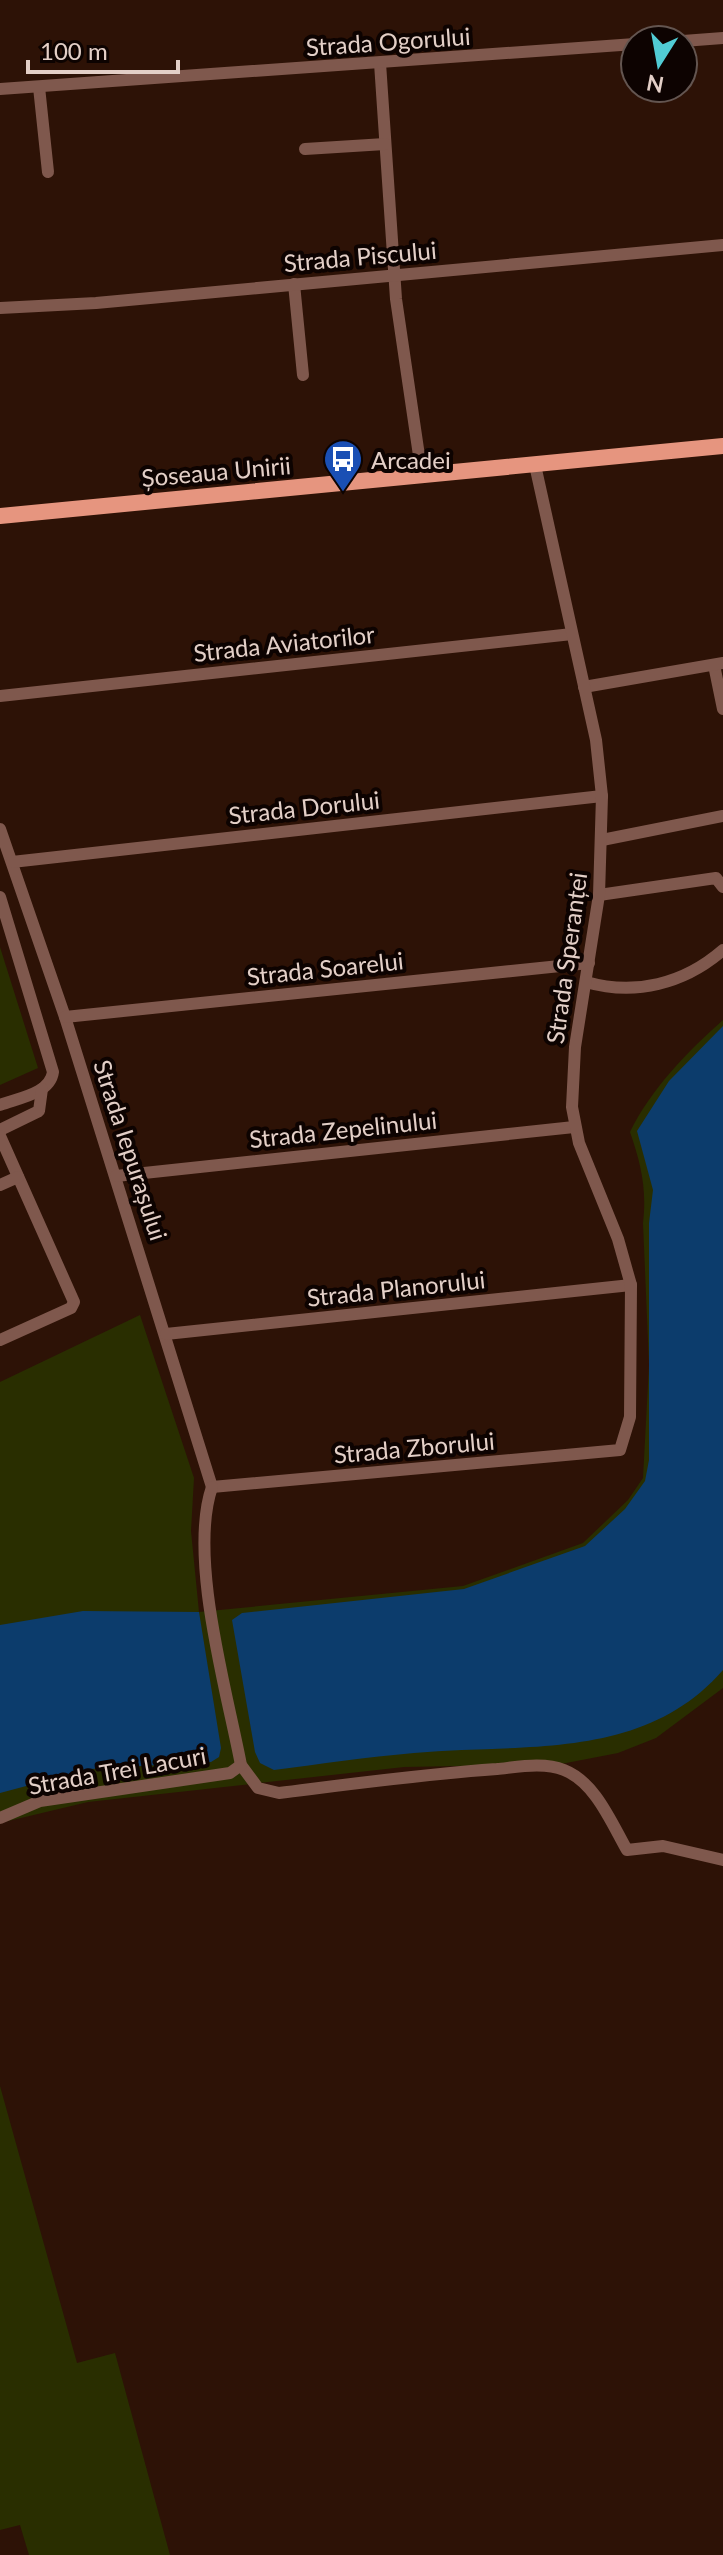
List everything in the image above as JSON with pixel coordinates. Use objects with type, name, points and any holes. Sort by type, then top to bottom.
[{"type":"main road","name":"Șoseaua Unirii","points":[[0,516],[723,446]]},
{"type":"street","points":[[699,40],[723,38]]},
{"type":"street","name":"Strada Ogorului","points":[[0,89],[619,45]]},
{"type":"street","points":[[380,63],[403,367],[422,476]]},
{"type":"street","points":[[39,87],[48,172]]},
{"type":"street","points":[[305,149],[385,144]]},
{"type":"street","name":"Strada Piscului","points":[[0,308],[96,303],[723,245]]},
{"type":"street","points":[[294,284],[303,375]]},
{"type":"street","name":"Strada Speranței","points":[[535,465],[596,740],[602,796],[599,895],[572,1086],[574,1127],[618,1239],[631,1285],[630,1417],[620,1450]]},
{"type":"street","name":"Strada Aviatorilor","points":[[0,696],[572,634]]},
{"type":"street","points":[[584,687],[718,664],[723,709]]},
{"type":"street","name":"Strada Dorului","points":[[12,862],[602,796]]},
{"type":"street","points":[[602,840],[723,816]]},
{"type":"street","name":"Strada Iepurașului","points":[[0,829],[65,1017],[212,1487]]},
{"type":"street","points":[[599,895],[706,877],[716,878],[723,887]]},
{"type":"street","name":"Strada Iepurașului","points":[[0,897],[51,1062],[53,1072],[46,1087]]},
{"type":"street","points":[[586,982],[608,988],[652,986],[684,976],[723,950]]},
{"type":"street","name":"Strada Soarelui","points":[[65,1017],[589,963]]},
{"type":"street","points":[[0,1105],[46,1087]]},
{"type":"street","points":[[0,1130],[39,1111],[46,1087]]},
{"type":"street","name":"Strada Zepelinului","points":[[116,1176],[574,1127]]},
{"type":"street","points":[[0,1136],[74,1302],[71,1308],[0,1340]]},
{"type":"street","points":[[0,1185],[18,1177]]},
{"type":"street","name":"Strada Planorului","points":[[166,1334],[631,1285]]},
{"type":"street","name":"Strada Zborului","points":[[212,1487],[620,1450]]},
{"type":"street","points":[[212,1487],[204,1525],[204,1561],[241,1765],[258,1788],[279,1793],[469,1771],[541,1766],[562,1769],[578,1778],[595,1795],[627,1850],[663,1846],[723,1860]]},
{"type":"street","name":"Strada Trei Lacuri","points":[[0,1818],[40,1801],[230,1773],[241,1765]]},
{"type":"green space","points":[[0,947],[38,1068],[0,1085]]},
{"type":"green space","points":[[723,1020],[723,1688],[656,1738],[618,1753],[561,1764],[404,1767],[88,1802],[0,1823],[0,1382],[140,1315],[194,1478],[191,1531],[199,1612],[463,1586],[583,1543],[628,1500],[643,1478],[649,1365],[644,1188],[630,1132],[648,1101],[671,1072]]},
{"type":"green space","points":[[0,2086],[77,2363],[115,2353],[170,2555],[29,2555],[20,2525],[0,2530]]},
{"type":"water","points":[[723,1026],[723,1670],[691,1700],[656,1720],[619,1734],[538,1747],[414,1753],[274,1770],[260,1763],[255,1752],[232,1620],[242,1613],[464,1589],[585,1546],[625,1509],[645,1481],[649,1460],[649,1223],[653,1190],[637,1131],[669,1081]]},
{"type":"water","points":[[83,1611],[199,1612],[221,1748],[219,1757],[211,1762],[90,1769],[0,1793],[0,1625]]},
{"type":"place","name":"Arcadei","points":[[343,493]]}]
